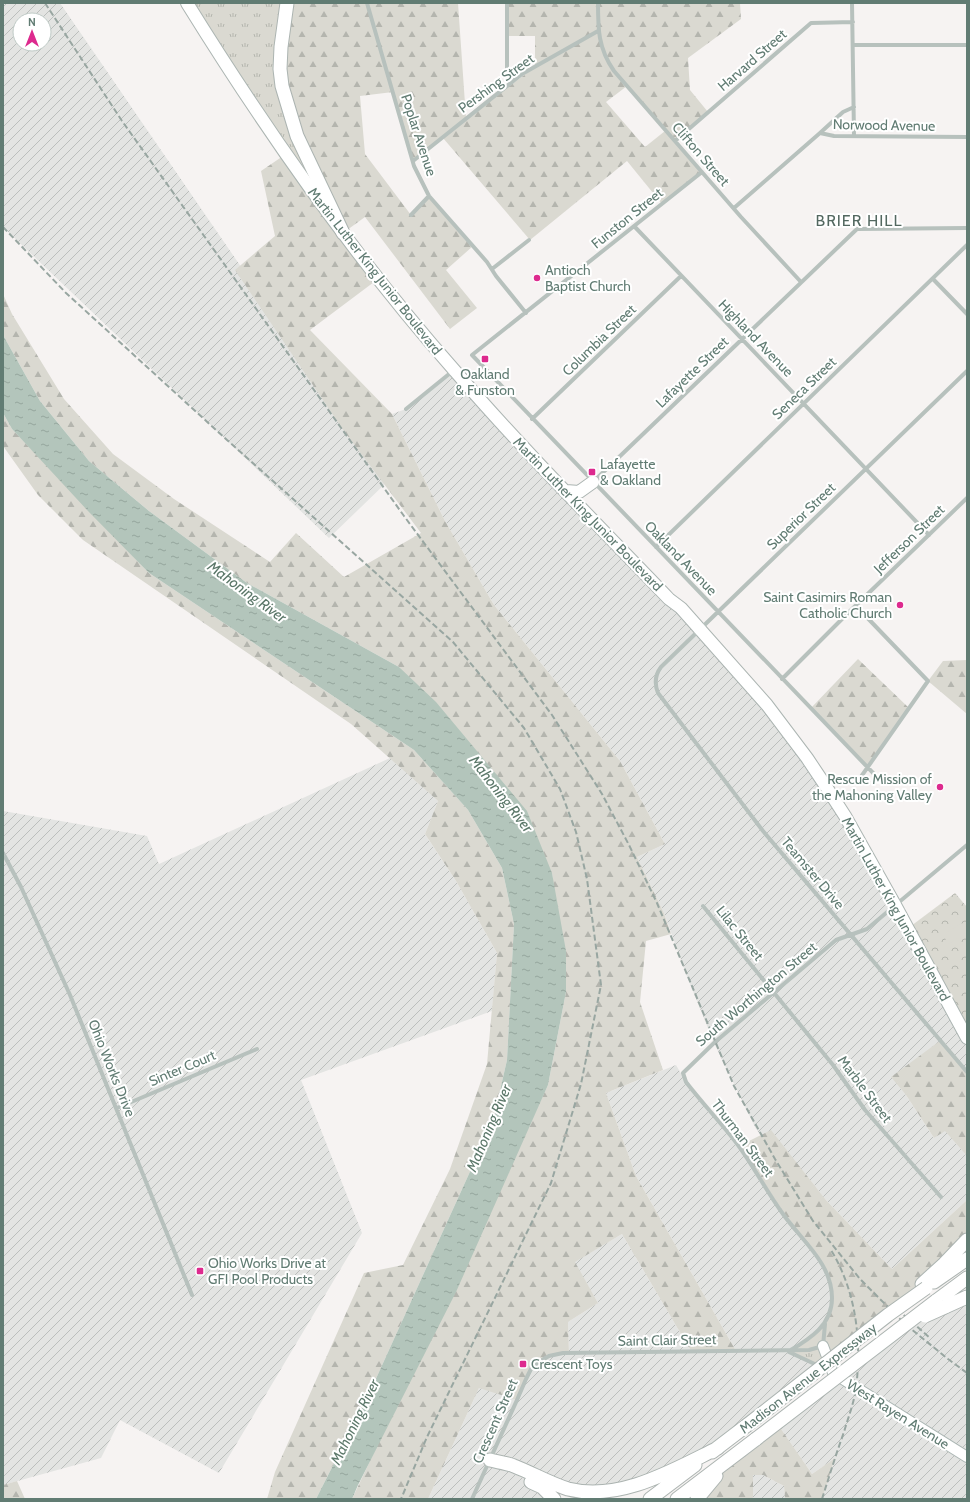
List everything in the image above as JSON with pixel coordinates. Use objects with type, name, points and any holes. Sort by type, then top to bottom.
[{"type":"highway","points":[[288,3],[281,46],[280,69],[282,86],[297,136],[343,233]]},
{"type":"highway","points":[[924,1286],[967,1240]]},
{"type":"highway","name":"Madison Avenue Expressway","points":[[650,1499],[718,1448],[924,1286],[967,1259]]},
{"type":"highway","points":[[941,1304],[967,1278]]},
{"type":"highway","points":[[941,1304],[967,1297]]},
{"type":"highway","name":"Madison Avenue Expressway","points":[[677,1499],[756,1440],[905,1324],[941,1304]]},
{"type":"highway","points":[[490,1460],[512,1465],[556,1485],[569,1489],[580,1492],[602,1492],[625,1489],[651,1480],[718,1448]]},
{"type":"highway","points":[[697,1499],[736,1454]]},
{"type":"highway","points":[[490,1460],[510,1472],[542,1487],[554,1499]]},
{"type":"main road","name":"Martin Luther King Junior Boulevard","points":[[187,3],[257,113],[296,169],[383,284],[454,370],[566,491],[664,593],[681,608],[752,687],[786,729],[845,816],[967,1038]]},
{"type":"main road","points":[[566,491],[579,492],[593,482]]},
{"type":"street","name":"Poplar Avenue","points":[[368,3],[413,161],[429,196],[482,256],[526,313]]},
{"type":"street","points":[[507,3],[507,72],[510,83]]},
{"type":"street","name":"Clifton Street","points":[[598,3],[598,32],[602,49],[609,64],[702,172],[801,282]]},
{"type":"street","points":[[852,3],[854,136]]},
{"type":"street","name":"Harvard Street","points":[[675,141],[811,23],[853,22]]},
{"type":"street","name":"Pershing Street","points":[[413,161],[522,74],[598,32]]},
{"type":"street","points":[[853,45],[967,45]]},
{"type":"street","points":[[820,133],[843,112],[854,108]]},
{"type":"street","name":"Norwood Avenue","points":[[734,208],[820,133],[834,136],[967,137]]},
{"type":"street","name":"Funston Street","points":[[472,355],[702,172]]},
{"type":"street","points":[[411,215],[429,196]]},
{"type":"street","name":"Highland Avenue","points":[[634,226],[929,535]]},
{"type":"street","name":"Lafayette Street","points":[[593,482],[858,228],[967,228]]},
{"type":"street","points":[[492,269],[529,240]]},
{"type":"street","name":"Seneca Street","points":[[656,547],[967,245]]},
{"type":"street","name":"Columbia Street","points":[[532,419],[681,276]]},
{"type":"street","points":[[933,279],[967,314]]},
{"type":"street","name":"Oakland Avenue","points":[[472,355],[875,775]]},
{"type":"street","points":[[406,409],[454,370]]},
{"type":"street","name":"Superior Street","points":[[655,680],[661,667],[967,371]]},
{"type":"street","name":"Jefferson Street","points":[[782,679],[967,498]]},
{"type":"street","points":[[856,606],[928,681],[868,768],[858,780]]},
{"type":"street","name":"Teamster Drive","points":[[655,680],[658,692],[728,786],[776,847],[967,1072]]},
{"type":"street","name":"South Worthington Street","points":[[683,1077],[683,1073],[686,1069],[714,1043],[836,940],[867,929],[967,845]]},
{"type":"street","name":"Ohio Works Drive","points":[[3,853],[24,893],[70,995],[192,1295]]},
{"type":"street","name":"Lilac Street","points":[[703,906],[775,992]]},
{"type":"street","name":"Marble Street","points":[[775,992],[833,1065],[865,1110],[941,1197]]},
{"type":"street","name":"Sinter Court","points":[[117,1108],[257,1049]]},
{"type":"street","name":"Thurman Street","points":[[683,1077],[739,1146],[783,1214],[818,1258],[828,1274],[832,1289],[832,1299],[831,1308],[825,1324]]},
{"type":"street","points":[[823,1346],[825,1324]]},
{"type":"street","points":[[789,1351],[806,1342],[825,1324]]},
{"type":"street","name":"Saint Clair Street","points":[[546,1357],[563,1353],[789,1351],[809,1350],[823,1346]]},
{"type":"street","name":"West Rayen Avenue","points":[[823,1346],[833,1373],[967,1457]]},
{"type":"street","name":"Saint Clair Street","points":[[789,1351],[833,1373]]},
{"type":"street","name":"Crescent Street","points":[[472,1499],[526,1378],[537,1363],[546,1357]]},
{"type":"shaded area","points":[[3,3],[60,3],[388,481],[329,538],[3,227]]},
{"type":"shaded area","points":[[454,370],[669,599],[807,758],[967,1038],[967,1072],[892,1077],[906,1095],[934,1138],[945,1130],[967,1156],[967,1200],[892,1269],[826,1200],[771,1131],[760,1135],[755,1127],[714,1043],[686,974],[664,913],[637,857],[665,844],[620,761],[494,605],[445,521],[392,414],[406,409]]},
{"type":"shaded area","points":[[390,758],[438,801],[425,834],[456,881],[497,953],[492,1011],[301,1080],[362,1233],[219,1473],[120,1420],[101,1458],[3,1485],[3,811],[147,836],[159,864]]},
{"type":"shaded area","points":[[676,1065],[683,1077],[727,1132],[818,1258],[832,1289],[821,1368],[718,1448],[602,1493],[492,1461],[510,1472],[542,1487],[554,1499],[428,1499],[479,1388],[531,1369],[542,1359],[569,1353],[568,1322],[598,1303],[574,1262],[622,1234],[691,1351],[736,1351],[636,1176],[606,1093]]},
{"type":"shaded area","points":[[967,1297],[967,1499],[822,1499],[835,1458],[812,1474],[777,1423],[905,1324]]},
{"type":"shaded area","points":[[753,1475],[763,1475],[784,1486],[785,1499],[753,1499]]},
{"type":"green space","points":[[187,3],[284,3],[343,233]]},
{"type":"green space","points":[[292,3],[458,3],[466,118],[535,67],[535,36],[507,36],[507,3],[740,3],[741,19],[688,58],[690,90],[708,112],[675,141],[702,172],[662,204],[627,161],[530,240],[443,138],[413,161],[393,92],[360,96],[365,154],[411,215],[429,196],[473,246],[446,270],[477,308],[450,329],[365,217],[343,233],[378,279],[310,330],[392,414],[445,521],[494,605],[620,761],[665,844],[637,857],[664,913],[671,934],[646,941],[640,1002],[663,1070],[606,1093],[636,1176],[736,1351],[691,1351],[622,1234],[575,1262],[598,1303],[568,1322],[569,1353],[549,1356],[531,1369],[517,1400],[479,1388],[428,1499],[352,1499],[548,1085],[566,992],[552,873],[399,667],[247,583],[149,511],[89,461],[40,401],[3,335],[3,294],[12,314],[64,399],[113,454],[174,499],[270,562],[296,533],[344,577],[421,533],[344,431],[235,270],[275,236],[261,171],[286,154],[341,230],[297,136],[284,62]],"holes":[[[627,86],[665,131],[645,147],[606,102]]]},
{"type":"green space","points":[[3,413],[12,429],[149,573],[414,750],[468,810],[502,868],[514,924],[507,1060],[493,1121],[369,1394],[316,1499],[267,1499],[275,1472],[364,1273],[403,1265],[450,1169],[487,1064],[497,953],[456,881],[425,834],[438,801],[351,724],[83,540],[38,495],[3,446]]},
{"type":"green space","points":[[858,659],[909,708],[868,768],[811,708]]},
{"type":"green space","points":[[967,660],[967,714],[928,681],[943,661]]},
{"type":"green space","points":[[955,893],[967,907],[967,1038],[907,929]]},
{"type":"green space","points":[[963,923],[967,933],[948,944],[943,934]]},
{"type":"green space","points":[[941,1040],[967,1072],[967,1156],[945,1131],[934,1138],[906,1095],[891,1077]]},
{"type":"green space","points":[[771,1130],[826,1200],[892,1269],[967,1200],[967,1240],[944,1264],[829,1361],[823,1337],[832,1299],[828,1274],[791,1223],[739,1146]]},
{"type":"green space","points":[[825,1324],[833,1373],[789,1351]]},
{"type":"green space","points":[[777,1423],[812,1474],[835,1458],[822,1499],[785,1499],[784,1486],[763,1475],[753,1475],[753,1499],[697,1499],[736,1454]]},
{"type":"green space","points":[[17,1481],[25,1499],[3,1499],[3,1485]]},
{"type":"water","name":"Mahoning River","points":[[3,335],[40,401],[89,461],[149,511],[247,583],[399,667],[436,702],[527,811],[552,873],[566,951],[566,992],[548,1085],[456,1292],[352,1499],[316,1499],[369,1394],[493,1121],[507,1060],[514,924],[502,868],[468,810],[414,750],[149,573],[88,511],[12,429],[3,413]]},
{"type":"railway","points":[[45,3],[122,121],[404,516],[552,715],[602,794],[657,903],[734,1086],[775,1159],[813,1221],[860,1279],[905,1324],[967,1373]]},
{"type":"railway","points":[[3,227],[66,293],[227,440],[453,642],[524,728],[560,789],[576,832],[587,879],[601,985],[581,1084],[551,1183],[427,1437],[401,1499]]},
{"type":"railway","points":[[822,1499],[852,1405],[858,1370],[857,1334],[851,1299],[846,1282],[831,1250]]},
{"type":"railway","points":[[897,1309],[930,1338]]},
{"type":"place","name":"Antioch Baptist Church","points":[[537,278]]},
{"type":"place","name":"Oakland & Funston","points":[[485,359]]},
{"type":"place","name":"Lafayette & Oakland","points":[[592,472]]},
{"type":"place","name":"Saint Casimirs Roman Catholic Church","points":[[900,605]]},
{"type":"place","name":"Rescue Mission of the Mahoning Valley","points":[[940,787]]},
{"type":"place","name":"Ohio Works Drive at GFI Pool Products","points":[[200,1271]]},
{"type":"place","name":"Crescent Toys","points":[[523,1364]]},
{"type":"district","name":"BRIER HILL","points":[[859,220]]}]
